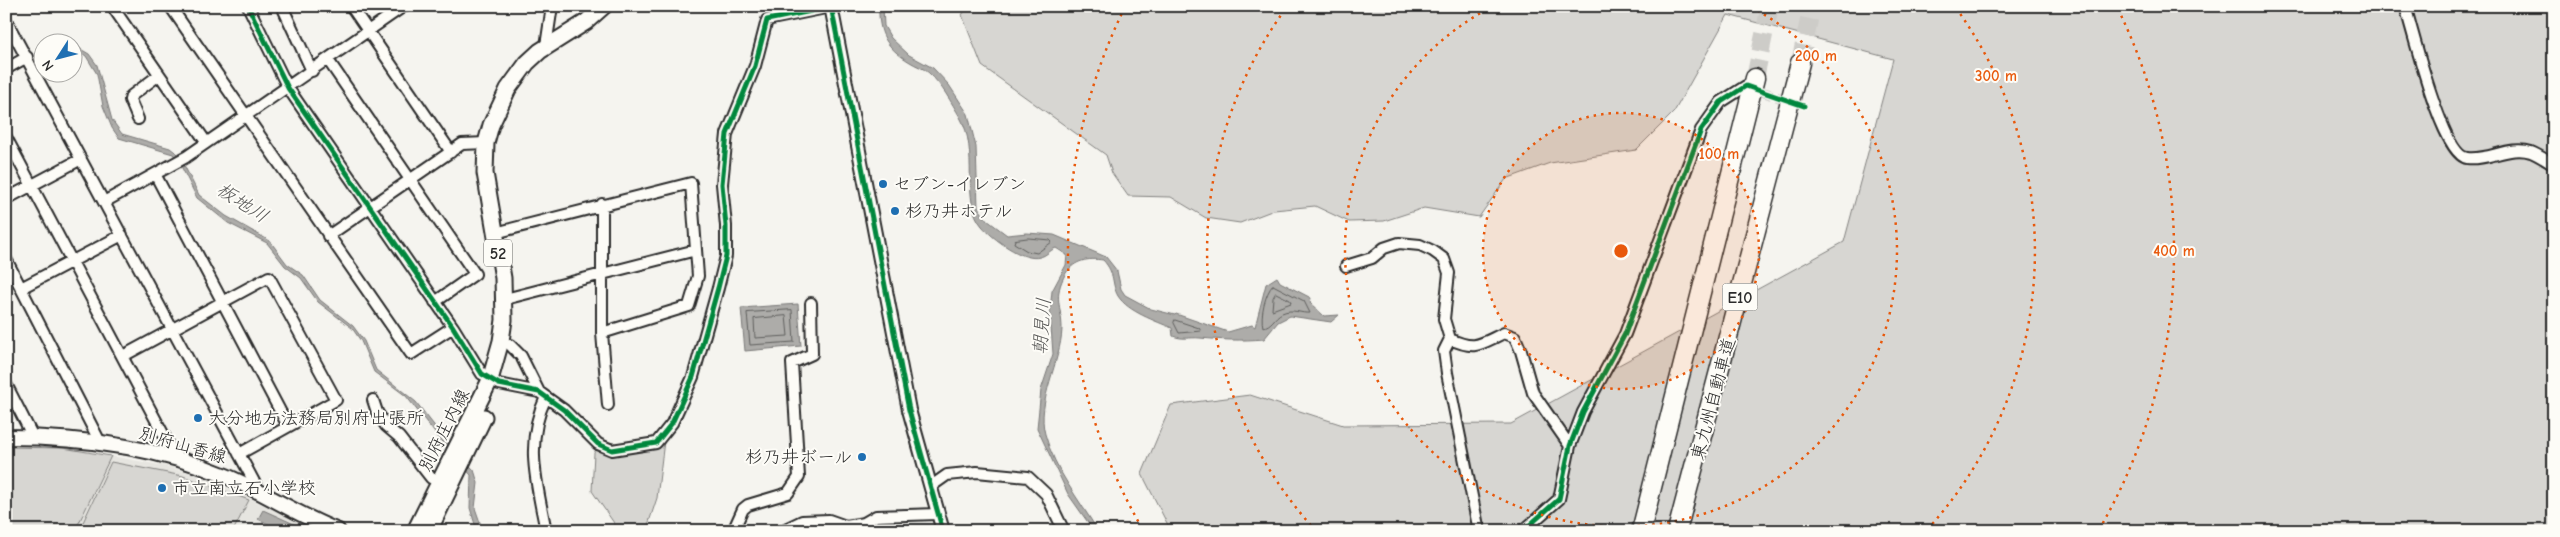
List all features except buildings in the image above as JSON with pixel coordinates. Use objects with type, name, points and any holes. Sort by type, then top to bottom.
[{"type":"highway","name":"東九州自動車道","points":[[1678,531],[1800,63]]},
{"type":"highway","name":"東九州自動車道","points":[[1641,531],[1751,82]]},
{"type":"main road","name":"別府庄内線","points":[[499,232],[485,173],[486,143],[508,88],[521,69],[546,46],[586,22],[604,6]]},
{"type":"main road","name":"別府庄内線","points":[[415,531],[444,483],[494,382],[510,345],[509,298],[494,186],[494,144],[500,127],[514,97],[540,63],[591,28],[616,6]]},
{"type":"main road","name":"別府庄内線","points":[[494,382],[509,298]]},
{"type":"main road","name":"別府山香線","points":[[6,437],[33,437],[101,444],[177,460],[212,470],[259,491],[316,526],[338,531]]},
{"type":"main road","name":"別府庄内線","points":[[429,531],[444,483]]},
{"type":"street","points":[[112,6],[206,142]]},
{"type":"street","points":[[170,6],[411,354],[453,327]]},
{"type":"street","points":[[248,6],[288,88],[453,327],[482,374],[494,382],[542,394],[564,410],[598,444],[612,450],[656,443],[672,422],[693,377],[726,256],[726,226],[722,184],[727,134],[752,73],[767,20],[831,6],[904,390],[943,531]]},
{"type":"street","points":[[282,6],[312,71]]},
{"type":"street","points":[[352,6],[451,152]]},
{"type":"street","points":[[104,202],[186,157],[404,6]]},
{"type":"street","points":[[546,46],[552,6]]},
{"type":"street","points":[[2405,6],[2420,65],[2448,138],[2457,152],[2465,158],[2476,158],[2518,150],[2531,152],[2554,165]]},
{"type":"street","points":[[6,20],[259,491]]},
{"type":"street","points":[[6,68],[26,57]]},
{"type":"street","points":[[328,60],[475,274],[435,302]]},
{"type":"street","points":[[138,119],[130,100],[131,96],[159,75]]},
{"type":"street","points":[[1523,531],[1559,499],[1570,446],[1583,412],[1625,334],[1701,130],[1721,102],[1751,82]]},
{"type":"street","points":[[6,137],[177,460]]},
{"type":"street","points":[[328,236],[462,144],[486,143]]},
{"type":"street","points":[[6,199],[81,159]]},
{"type":"street","points":[[155,174],[288,426]]},
{"type":"street","points":[[499,232],[602,204],[692,183],[698,276],[689,306],[602,333]]},
{"type":"street","points":[[602,204],[602,333],[608,405]]},
{"type":"street","points":[[21,288],[122,235]]},
{"type":"street","points":[[1346,266],[1372,258],[1384,248],[1399,243],[1420,245],[1444,259],[1449,273],[1444,319],[1450,338],[1444,351],[1479,531]]},
{"type":"street","points":[[509,298],[696,250]]},
{"type":"street","points":[[6,259],[101,444]]},
{"type":"street","points":[[122,356],[269,276],[336,400],[239,454]]},
{"type":"street","points":[[733,531],[743,509],[748,505],[788,493],[799,477],[792,363],[812,354],[811,303]]},
{"type":"street","points":[[1450,338],[1466,346],[1483,345],[1504,334],[1515,338],[1532,393],[1570,446]]},
{"type":"street","points":[[510,345],[521,356],[542,394],[532,457],[546,531]]},
{"type":"street","points":[[6,384],[33,437]]},
{"type":"street","points":[[373,400],[377,412],[386,426],[399,437],[431,478],[444,483]]},
{"type":"street","points":[[930,487],[947,475],[976,472],[1028,477],[1046,494],[1064,531]]},
{"type":"street","points":[[780,531],[802,521],[829,520],[846,526],[864,523],[876,516],[938,514]]},
{"type":"shaded area","points":[[968,6],[2554,6],[2554,531],[1171,531],[1142,474],[1171,405],[1250,395],[1343,425],[1511,424],[1844,242],[1893,59],[1728,15],[1674,112],[1636,150],[1550,163],[1506,179],[1479,217],[1424,208],[1384,221],[1349,222],[1315,206],[1274,210],[1240,223],[1206,218],[1171,197],[1128,196],[1112,173],[1106,155],[982,66],[962,15]]},
{"type":"shaded area","points":[[664,441],[657,498],[646,531],[614,531],[614,523],[592,491],[594,453],[597,448]]},
{"type":"shaded area","points":[[6,447],[63,448],[111,456],[75,531],[6,531]]},
{"type":"shaded area","name":"市立南立石小学校","points":[[111,456],[166,466],[207,478],[301,523],[307,531],[75,531]]},
{"type":"shaded area","name":"市立南立石小学校","points":[[111,462],[183,476],[249,500],[233,531],[79,531]]},
{"type":"water","points":[[879,6],[883,6],[884,26],[891,38],[909,55],[933,68],[949,85],[968,114],[976,147],[978,207],[987,220],[1007,235],[1027,233],[1054,235],[1106,257],[1117,271],[1121,289],[1125,295],[1151,309],[1176,314],[1228,332],[1252,325],[1255,327],[1266,284],[1277,277],[1280,282],[1311,298],[1310,303],[1324,316],[1339,315],[1331,322],[1290,316],[1278,322],[1264,339],[1180,338],[1173,336],[1172,328],[1143,315],[1123,302],[1116,292],[1112,274],[1103,260],[1092,259],[1073,265],[1066,273],[1059,289],[1062,321],[1061,341],[1046,395],[1043,422],[1049,447],[1061,473],[1098,531],[1094,531],[1068,494],[1037,428],[1041,390],[1053,354],[1050,311],[1052,291],[1066,265],[1067,255],[1056,248],[1040,257],[1025,256],[1008,248],[982,226],[976,216],[972,203],[969,145],[960,117],[934,78],[925,70],[902,57],[889,45],[882,32]]},
{"type":"water","points":[[82,50],[89,54],[97,65],[112,120],[122,134],[170,148],[179,155],[199,195],[226,216],[270,241],[287,264],[303,275],[320,300],[353,326],[364,341],[376,370],[416,402],[447,442],[474,470],[478,483],[475,508],[483,531],[477,531],[470,508],[471,475],[445,446],[406,396],[374,372],[361,341],[352,328],[318,302],[301,278],[285,266],[267,243],[228,223],[197,198],[173,154],[119,138],[112,128],[103,106],[97,74],[86,56],[82,53]]},
{"type":"water","points":[[798,304],[801,346],[745,351],[741,308]]},
{"type":"water","points":[[263,510],[294,524],[291,531],[283,531],[258,519]]},
{"type":"tunnel","points":[[1755,78],[1770,6]]},
{"type":"tunnel","points":[[1800,63],[1812,6]]},
{"type":"tunnel","points":[[1748,87],[1804,106]]},
{"type":"cycle path","points":[[248,6],[288,88],[453,327],[482,374],[499,384],[539,392],[564,410],[598,444],[612,450],[656,443],[672,423],[693,377],[726,256],[726,226],[722,184],[727,134],[755,66],[767,20],[831,7]]},
{"type":"cycle path","points":[[831,6],[909,410],[943,531]]},
{"type":"cycle path","points":[[1523,531],[1559,499],[1570,446],[1583,412],[1625,334],[1701,130],[1721,102],[1746,86],[1804,106]]},
{"type":"place","name":"セブン-イレブン","points":[[883,184]]},
{"type":"place","name":"杉乃井ホテル","points":[[895,211]]},
{"type":"place","name":"大分地方法務局別府出張所","points":[[198,418]]},
{"type":"place","name":"杉乃井ボール","points":[[862,457]]},
{"type":"place","name":"市立南立石小学校","points":[[162,488]]},
{"type":"water label","name":"板地川","points":[[243,202]]},
{"type":"water label","name":"朝見川","points":[[1041,326]]}]
